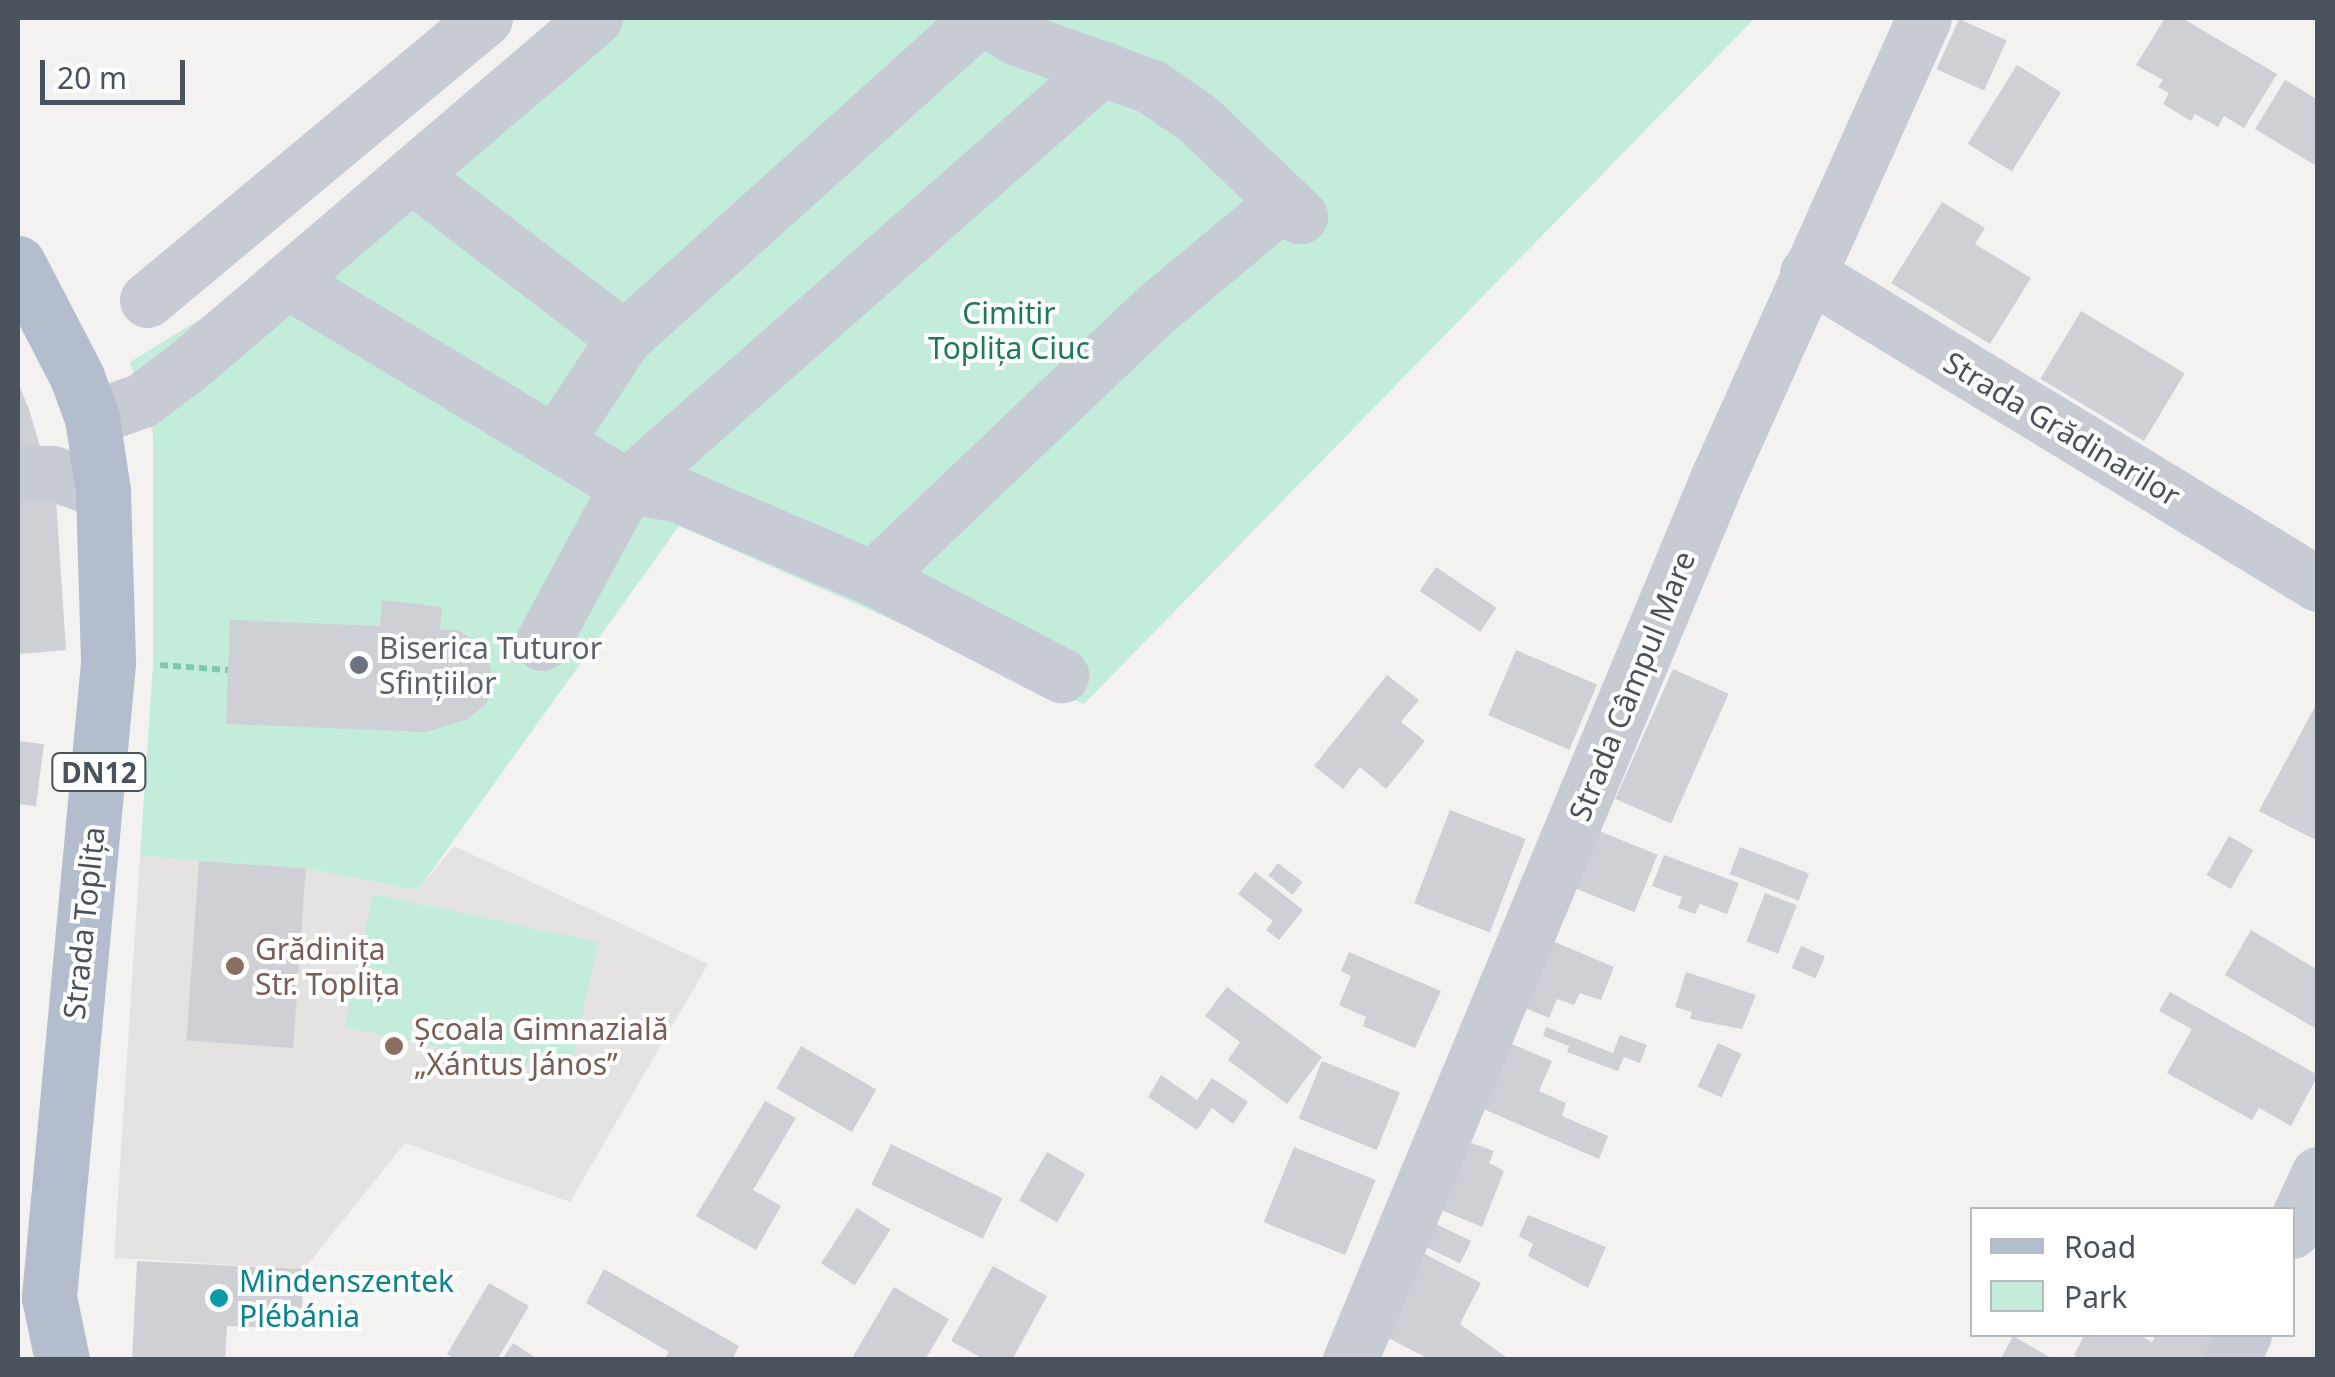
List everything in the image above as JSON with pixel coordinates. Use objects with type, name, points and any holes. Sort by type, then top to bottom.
[{"type":"main road","name":"Strada Toplița","points":[[18,263],[92,418],[103,491],[108,663],[33,1292],[62,1360]]},
{"type":"street","points":[[147,300],[485,18]]},
{"type":"street","points":[[92,418],[142,400],[595,18]]},
{"type":"street","points":[[556,443],[624,338],[982,18],[1017,38],[1152,88],[1198,119],[1293,209],[1158,307],[872,578]]},
{"type":"street","name":"Strada Câmpul Mare","points":[[1369,1352],[1807,273],[1924,18]]},
{"type":"street","points":[[542,643],[626,486],[1102,68]]},
{"type":"street","points":[[410,175],[624,338]]},
{"type":"street","name":"Strada Grădinarilor","points":[[1807,273],[2318,584]]},
{"type":"street","points":[[287,280],[626,486],[676,494],[872,578],[1061,675]]},
{"type":"street","points":[[18,474],[52,473],[103,491]]},
{"type":"street","points":[[2295,1224],[2318,1174]]},
{"type":"street","points":[[2232,1360],[2243,1337]]},
{"type":"path","points":[[108,663],[228,670]]},
{"type":"shaded area","name":"Școala Gimnazială „Xántus János”","points":[[454,846],[708,964],[570,1202],[405,1143],[304,1269],[114,1258],[140,856],[306,869],[418,890]]},
{"type":"green space","name":"Cimitir Toplița Ciuc","points":[[571,18],[1755,18],[1084,704],[679,526],[418,890],[306,869],[140,856],[153,665],[153,434],[130,362],[220,307]]},
{"type":"green space","points":[[373,894],[598,942],[570,1075],[345,1027]]},
{"type":"building","points":[[2165,18],[2182,18],[2277,74],[2244,128],[2224,116],[2218,127],[2195,114],[2191,121],[2163,104],[2169,93],[2158,87],[2163,80],[2136,65]]},
{"type":"building","points":[[1959,19],[2007,40],[1984,90],[1937,69]]},
{"type":"building","points":[[2017,65],[2061,93],[2012,171],[1968,144]]},
{"type":"building","points":[[2285,80],[2318,100],[2318,167],[2255,129]]},
{"type":"building","points":[[1942,202],[1985,228],[1975,244],[2031,278],[1990,344],[1891,283]]},
{"type":"building","points":[[2081,311],[2185,373],[2144,441],[2040,379]]},
{"type":"building","points":[[18,383],[29,409],[44,461],[18,462]]},
{"type":"building","points":[[55,485],[66,650],[18,654],[18,487]]},
{"type":"building","points":[[1436,567],[1497,608],[1480,632],[1420,591]]},
{"type":"building","name":"Biserica Tuturor Sfințiilor","points":[[382,600],[442,607],[440,630],[457,630],[478,642],[489,661],[494,684],[486,704],[466,720],[426,732],[226,724],[230,620],[380,626]]},
{"type":"building","points":[[1516,650],[1597,684],[1569,750],[1488,715]]},
{"type":"building","points":[[1673,669],[1729,694],[1671,824],[1615,799]]},
{"type":"building","points":[[1387,675],[1419,700],[1401,722],[1425,741],[1386,789],[1360,767],[1343,789],[1314,766]]},
{"type":"building","points":[[2318,701],[2318,832],[2314,839],[2259,811]]},
{"type":"building","points":[[18,741],[44,744],[36,806],[18,804]]},
{"type":"building","points":[[1450,810],[1526,839],[1490,932],[1414,903]]},
{"type":"building","points":[[1589,827],[1658,855],[1634,912],[1566,884]]},
{"type":"building","points":[[2229,836],[2253,850],[2231,889],[2206,875]]},
{"type":"building","points":[[1740,847],[1809,874],[1799,901],[1730,874]]},
{"type":"building","points":[[1664,855],[1739,883],[1727,914],[1700,904],[1695,914],[1678,908],[1682,897],[1652,886]]},
{"type":"building","points":[[199,861],[306,868],[293,1048],[186,1041]]},
{"type":"building","points":[[1278,863],[1302,882],[1293,895],[1268,876]]},
{"type":"building","points":[[1255,872],[1303,910],[1279,940],[1266,930],[1273,921],[1238,894]]},
{"type":"building","points":[[1765,893],[1797,905],[1778,954],[1746,942]]},
{"type":"building","points":[[2251,930],[2318,970],[2318,1030],[2225,975]]},
{"type":"building","points":[[1543,937],[1614,967],[1601,1000],[1580,993],[1574,1005],[1557,999],[1549,1018],[1516,1004]]},
{"type":"building","points":[[1801,946],[1825,956],[1816,978],[1792,968]]},
{"type":"building","points":[[1349,952],[1441,991],[1415,1048],[1363,1026],[1366,1017],[1339,1005],[1351,976],[1341,971]]},
{"type":"building","points":[[1686,972],[1756,995],[1742,1029],[1690,1019],[1692,1012],[1675,1007]]},
{"type":"building","points":[[1227,987],[1322,1057],[1287,1104],[1228,1060],[1240,1042],[1205,1016]]},
{"type":"building","points":[[2170,992],[2318,1075],[2291,1126],[2259,1108],[2252,1120],[2167,1073],[2192,1029],[2159,1011]]},
{"type":"building","points":[[1546,1027],[1613,1053],[1620,1035],[1647,1045],[1640,1063],[1624,1057],[1618,1071],[1567,1052],[1569,1046],[1543,1036]]},
{"type":"building","points":[[1502,1040],[1552,1061],[1539,1091],[1566,1103],[1562,1116],[1608,1136],[1599,1159],[1474,1105]]},
{"type":"building","points":[[1718,1043],[1742,1054],[1721,1097],[1698,1087]]},
{"type":"building","points":[[801,1046],[876,1090],[852,1132],[776,1088]]},
{"type":"building","points":[[1322,1061],[1400,1092],[1377,1150],[1299,1118]]},
{"type":"building","points":[[1161,1075],[1197,1100],[1212,1078],[1248,1102],[1233,1124],[1212,1108],[1197,1130],[1148,1097]]},
{"type":"building","points":[[765,1101],[796,1118],[753,1190],[781,1206],[756,1250],[696,1216]]},
{"type":"building","points":[[1460,1139],[1494,1151],[1489,1163],[1504,1171],[1482,1227],[1432,1206]]},
{"type":"building","points":[[891,1144],[1002,1198],[983,1239],[871,1184]]},
{"type":"building","points":[[1294,1147],[1376,1180],[1345,1255],[1264,1222]]},
{"type":"building","points":[[1047,1152],[1085,1174],[1057,1222],[1019,1200]]},
{"type":"building","points":[[857,1208],[891,1230],[855,1285],[821,1263]]},
{"type":"building","points":[[1528,1215],[1606,1247],[1588,1288],[1528,1256],[1533,1244],[1519,1236]]},
{"type":"building","points":[[1428,1220],[1471,1241],[1460,1264],[1417,1242]]},
{"type":"building","points":[[1423,1253],[1481,1283],[1460,1324],[1510,1360],[1431,1360],[1382,1335]]},
{"type":"building","name":"Mindenszentek Plébánia","points":[[137,1261],[304,1269],[301,1329],[227,1326],[225,1360],[132,1360]]},
{"type":"building","points":[[993,1266],[1047,1296],[1012,1360],[985,1360],[951,1341]]},
{"type":"building","points":[[604,1269],[739,1346],[732,1360],[664,1360],[669,1352],[586,1303]]},
{"type":"building","points":[[489,1283],[529,1306],[497,1360],[456,1360],[447,1354]]},
{"type":"building","points":[[894,1287],[949,1319],[925,1360],[851,1360]]},
{"type":"building","points":[[2015,1337],[2055,1360],[2000,1360]]},
{"type":"building","points":[[2083,1337],[2143,1337],[2152,1342],[2154,1337],[2220,1337],[2208,1360],[2082,1360],[2074,1355]]},
{"type":"building","points":[[513,1343],[539,1360],[502,1360]]},
{"type":"place","name":"Biserica Tuturor Sfințiilor","points":[[359,665]]},
{"type":"place","name":"Grădinița Str. Toplița","points":[[235,966]]},
{"type":"place","name":"Școala Gimnazială „Xántus János”","points":[[394,1046]]},
{"type":"place","name":"Mindenszentek Plébánia","points":[[219,1298]]}]
